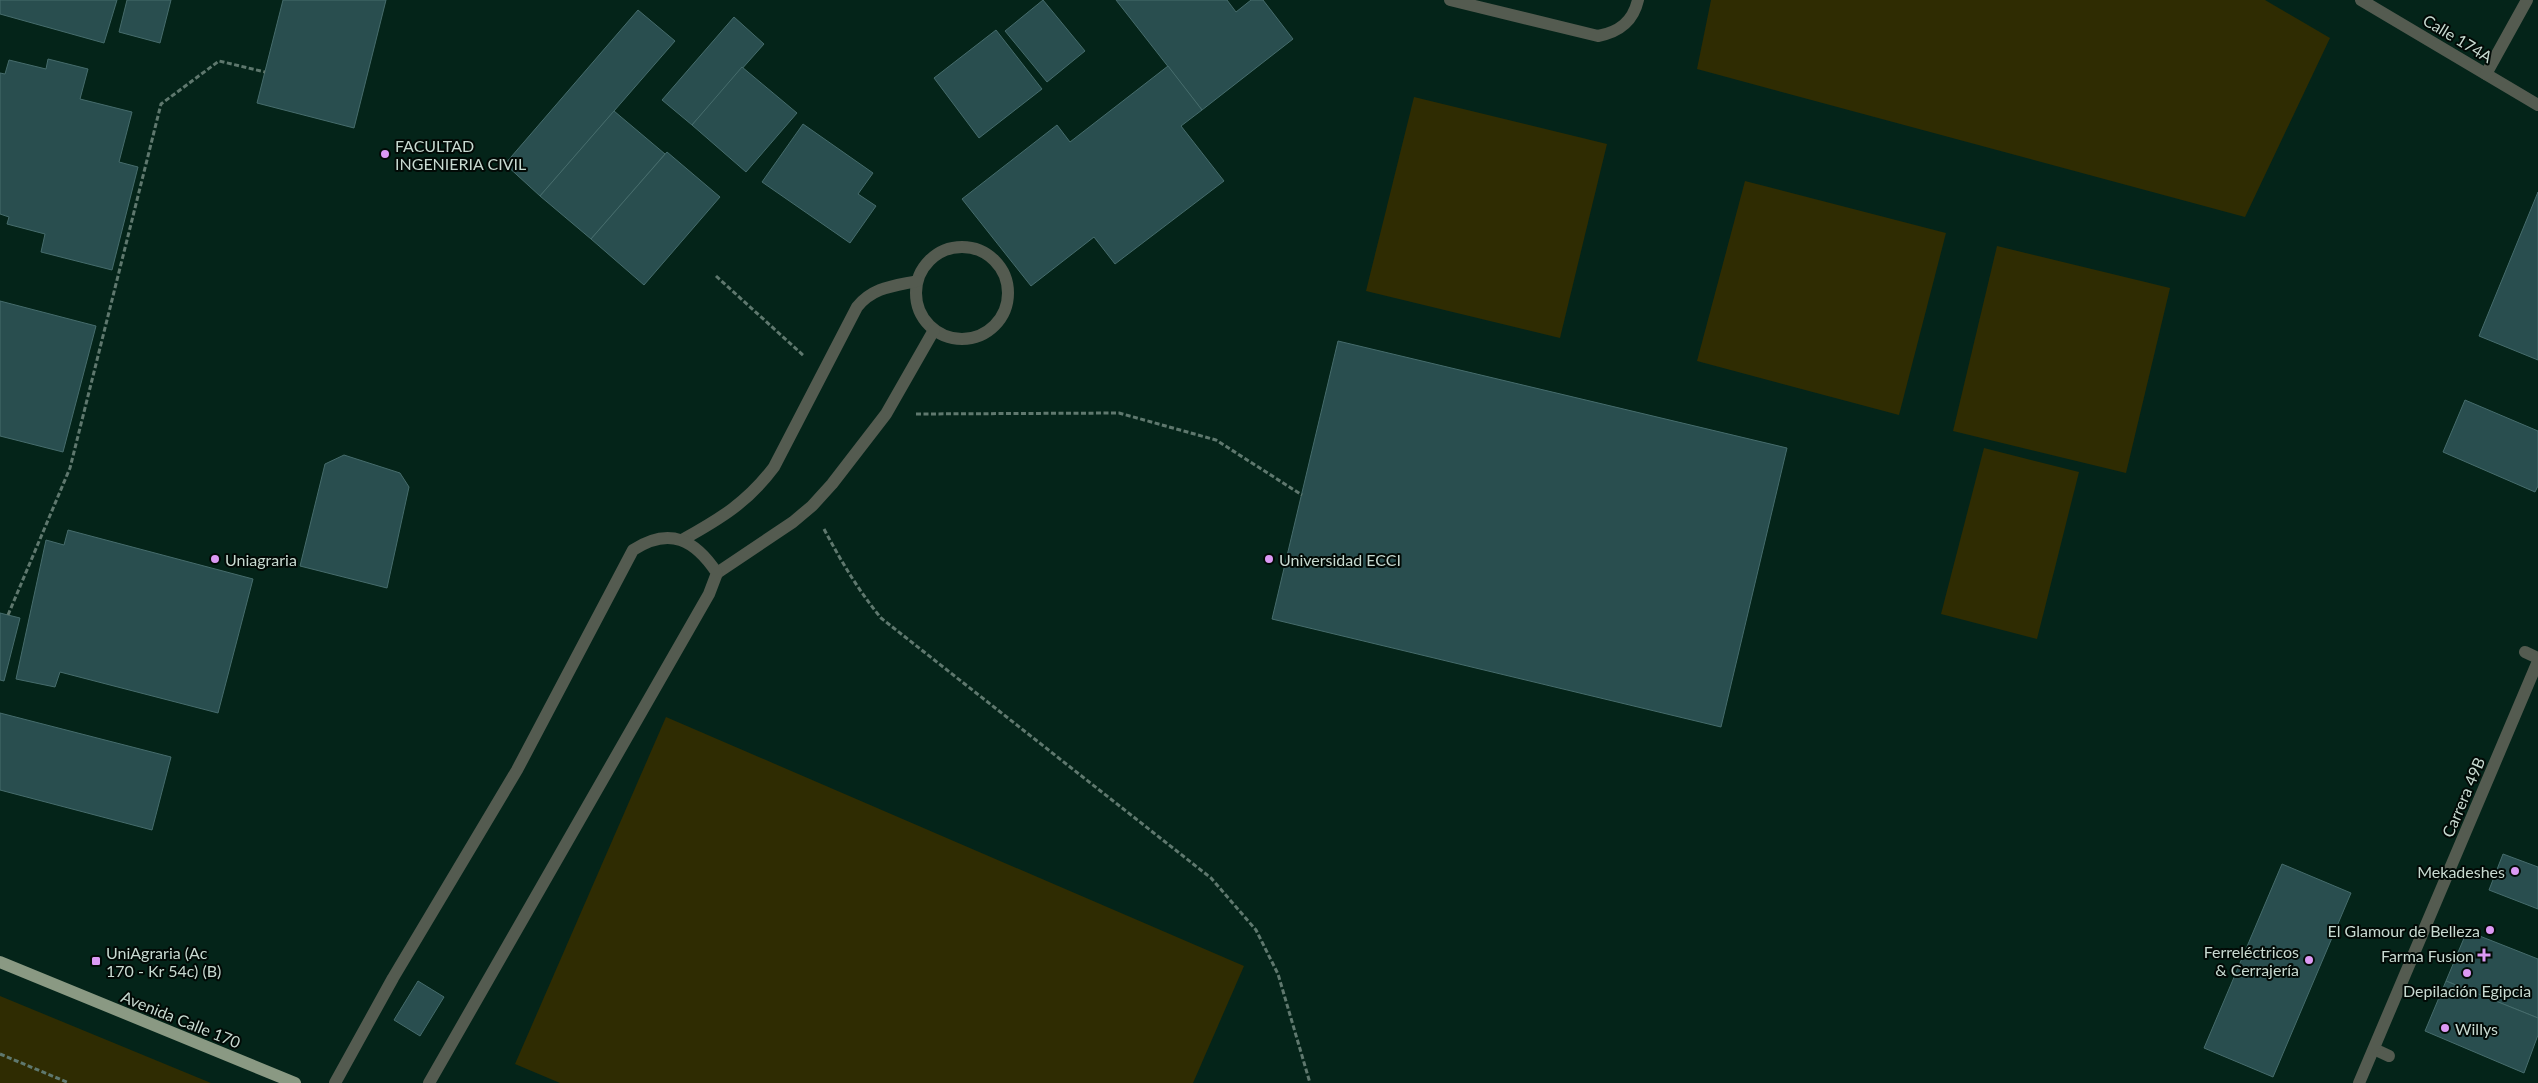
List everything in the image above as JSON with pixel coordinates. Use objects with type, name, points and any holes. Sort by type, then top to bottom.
[{"type":"main road","name":"Avenida Calle 170","points":[[0,962],[295,1083]]},
{"type":"street","points":[[1450,0],[1598,36],[1613,33],[1626,24],[1638,0]]},
{"type":"street","name":"Calle 174A","points":[[2361,0],[2538,104]]},
{"type":"street","points":[[2486,74],[2527,0]]},
{"type":"street","points":[[956,248],[973,248],[989,257],[1002,270],[1008,287],[1007,305],[998,321],[985,333],[968,339],[950,338],[934,330],[922,317],[916,300],[917,282],[925,265],[938,253],[956,248]]},
{"type":"street","points":[[682,540],[722,518],[744,502],[774,467],[864,298],[886,287],[917,282]]},
{"type":"street","points":[[429,1083],[709,594],[717,573],[793,522],[812,506],[886,414],[934,330]]},
{"type":"street","points":[[335,1083],[393,978],[517,770],[633,550],[645,542],[663,538],[682,540],[698,548],[717,573]]},
{"type":"street","points":[[2525,652],[2538,660]]},
{"type":"street","name":"Carrera 49B","points":[[2359,1083],[2538,660]]},
{"type":"street","points":[[2374,1049],[2389,1056]]},
{"type":"path","points":[[8,615],[70,468],[160,104],[219,61],[265,72]]},
{"type":"path","points":[[716,276],[823,373]]},
{"type":"path","points":[[886,414],[1119,413],[1216,440],[1302,495]]},
{"type":"path","points":[[812,506],[848,574],[881,618],[1211,878],[1256,930],[1278,974],[1310,1083]]},
{"type":"path","points":[[0,1054],[70,1083]]},
{"type":"shaded area","points":[[1711,0],[2265,0],[2330,38],[2245,217],[1697,69]]},
{"type":"shaded area","points":[[1414,97],[1607,144],[1560,338],[1366,291]]},
{"type":"shaded area","points":[[1745,181],[1946,233],[1899,415],[1697,361]]},
{"type":"shaded area","points":[[1997,246],[2170,288],[2126,473],[1953,431]]},
{"type":"shaded area","points":[[1984,448],[2079,472],[2037,639],[1941,614]]},
{"type":"shaded area","points":[[666,717],[1244,966],[1193,1083],[560,1083],[515,1064]]},
{"type":"shaded area","points":[[0,996],[211,1083],[0,1083]]},
{"type":"building","points":[[0,0],[117,0],[104,43],[0,14]]},
{"type":"building","points":[[127,0],[171,0],[160,43],[119,32]]},
{"type":"building","points":[[283,0],[386,0],[354,128],[257,103]]},
{"type":"building","points":[[1043,0],[1085,51],[1047,82],[1005,31]]},
{"type":"building","points":[[1116,0],[1227,0],[1236,12],[1251,0],[1263,0],[1293,39],[1202,110]]},
{"type":"building","points":[[638,10],[675,41],[540,196],[505,164]]},
{"type":"building","points":[[734,17],[764,44],[692,125],[662,100]]},
{"type":"building","points":[[996,30],[1042,89],[979,138],[934,78]]},
{"type":"building","points":[[48,59],[88,69],[80,99],[132,112],[119,162],[138,167],[112,270],[41,252],[45,234],[7,224],[9,217],[0,214],[0,73],[5,74],[9,60],[46,69]]},
{"type":"building","points":[[1168,66],[1202,110],[1181,126],[1224,181],[1115,264],[1094,237],[1031,286],[962,199],[1057,125],[1070,142]]},
{"type":"building","points":[[742,67],[797,113],[746,172],[692,125]]},
{"type":"building","points":[[614,111],[665,154],[591,239],[540,196]]},
{"type":"building","points":[[803,124],[873,173],[858,194],[876,206],[850,243],[762,182]]},
{"type":"building","points":[[667,152],[720,197],[644,285],[591,239]]},
{"type":"building","points":[[2538,192],[2538,360],[2479,336]]},
{"type":"building","points":[[0,301],[96,326],[63,452],[0,436]]},
{"type":"building","points":[[1338,341],[1787,448],[1721,727],[1272,619]]},
{"type":"building","points":[[2465,400],[2538,431],[2538,486],[2535,492],[2443,452]]},
{"type":"building","points":[[344,455],[400,473],[409,487],[387,588],[300,566],[325,464]]},
{"type":"building","points":[[68,530],[253,579],[218,713],[60,672],[55,687],[16,679],[46,540],[64,545]]},
{"type":"building","points":[[0,613],[20,618],[4,681],[0,680]]},
{"type":"building","points":[[0,713],[171,757],[152,830],[0,790]]},
{"type":"building","points":[[2503,854],[2538,867],[2538,909],[2489,890]]},
{"type":"building","points":[[2282,864],[2351,893],[2273,1077],[2204,1048]]},
{"type":"building","points":[[2467,931],[2538,959],[2538,1018],[2446,981]]},
{"type":"building","points":[[418,981],[444,997],[420,1036],[394,1020]]},
{"type":"building","points":[[2446,981],[2538,1018],[2538,1035],[2524,1073],[2425,1031]]},
{"type":"place","name":"FACULTAD INGENIERIA CIVIL","points":[[385,154]]},
{"type":"place","name":"Uniagraria","points":[[215,559]]},
{"type":"place","name":"Universidad ECCI","points":[[1269,559]]},
{"type":"place","name":"Mekadeshes","points":[[2515,871]]},
{"type":"place","name":"El Glamour de Belleza","points":[[2490,930]]},
{"type":"place","name":"Farma Fusion","points":[[2484,955]]},
{"type":"place","name":"Ferreléctricos & Cerrajería","points":[[2309,960]]},
{"type":"place","name":"UniAgraria (Ac 170 - Kr 54c) (B)","points":[[96,961]]},
{"type":"place","name":"Depilación Egipcia","points":[[2467,973]]},
{"type":"place","name":"Willys","points":[[2445,1028]]}]
